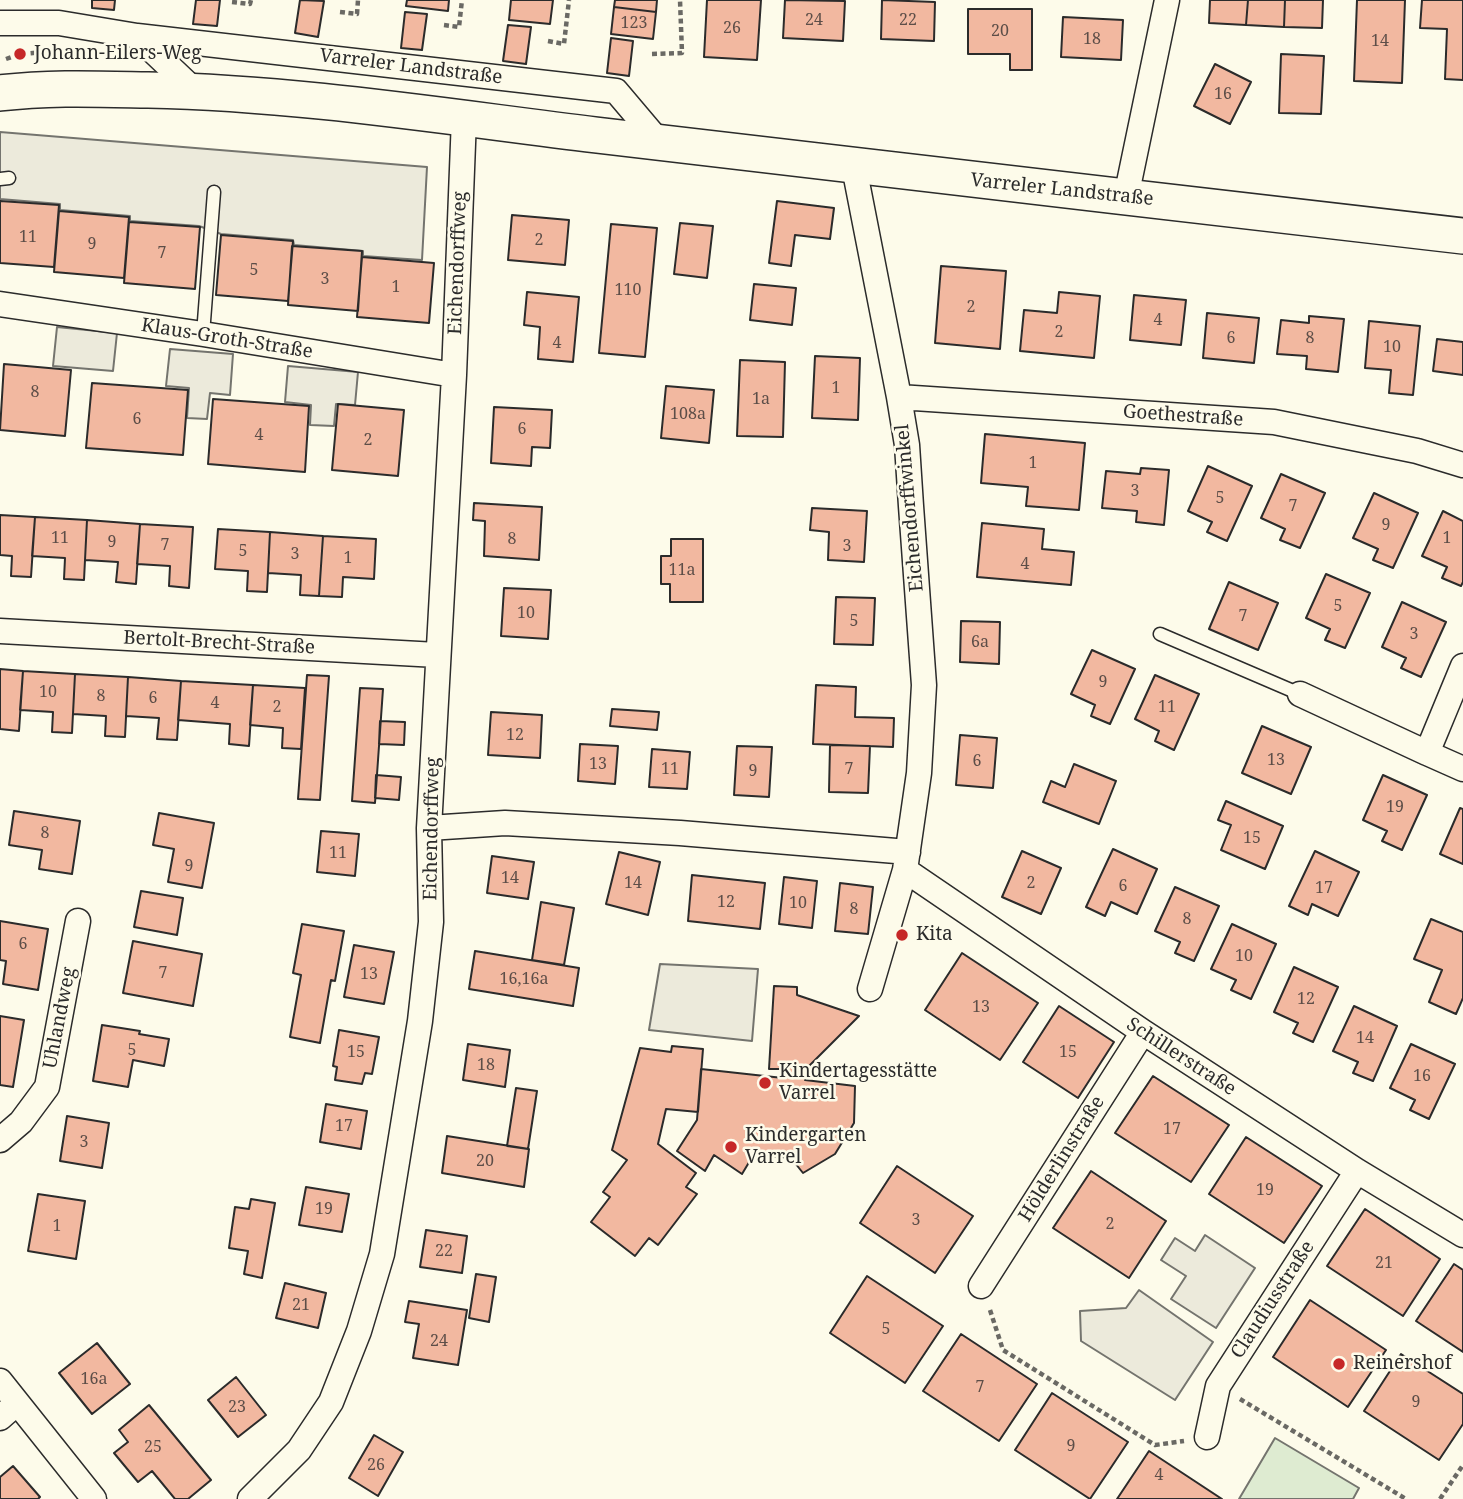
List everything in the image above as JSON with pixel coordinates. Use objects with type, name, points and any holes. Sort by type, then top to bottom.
[{"type":"main road","name":"Varreler Landstraße","points":[[0,93],[78,88],[195,91],[312,100],[854,167],[1463,236]]},
{"type":"street","points":[[1126,197],[1167,0]]},
{"type":"street","name":"Varreler Landstraße","points":[[0,23],[59,23],[137,36],[616,90],[660,143]]},
{"type":"street","points":[[137,36],[195,91]]},
{"type":"street","name":"Eichendorffweg","points":[[250,1499],[299,1450],[331,1402],[359,1331],[382,1254],[423,996],[431,922],[429,828],[454,374],[464,118]]},
{"type":"street","name":"Eichendorffwinkel","points":[[854,167],[906,445],[924,685],[919,773],[906,861],[870,989]]},
{"type":"street","name":"Klaus-Groth-Straße","points":[[0,304],[454,374]]},
{"type":"street","name":"Goethestraße","points":[[899,397],[1274,422],[1416,451],[1463,465]]},
{"type":"street","name":"Bertolt-Brecht-Straße","points":[[0,631],[437,655]]},
{"type":"street","points":[[1427,753],[1463,666]]},
{"type":"street","points":[[1300,694],[1463,769]]},
{"type":"street","points":[[429,828],[505,823],[680,833],[906,861]]},
{"type":"street","name":"Schillerstraße","points":[[906,861],[1143,1032],[1357,1171],[1463,1235]]},
{"type":"street","name":"Uhlandweg","points":[[0,1140],[20,1122],[47,1087],[78,921]]},
{"type":"street","name":"Hölderlinstraße","points":[[981,1286],[1143,1032]]},
{"type":"street","name":"Claudiusstraße","points":[[1207,1437],[1218,1386],[1357,1171]]},
{"type":"street","points":[[0,1381],[8,1411],[94,1499]]},
{"type":"lane","points":[[203,334],[214,192]]},
{"type":"lane","points":[[1160,634],[1300,694]]},
{"type":"path","points":[[232,2],[250,4],[251,0]]},
{"type":"path","points":[[340,12],[357,14],[358,0]]},
{"type":"path","points":[[444,25],[459,27],[462,0]]},
{"type":"path","points":[[548,41],[564,44],[569,0]]},
{"type":"path","points":[[652,54],[682,53],[680,0]]},
{"type":"path","points":[[0,61],[20,54],[45,52],[51,48]]},
{"type":"path","points":[[981,1286],[1003,1350],[1156,1445],[1207,1437]]},
{"type":"path","points":[[1218,1386],[1406,1499]]},
{"type":"path","points":[[1440,1499],[1463,1465]]},
{"type":"green space","points":[[1275,1438],[1359,1488],[1353,1499],[1239,1499]]},
{"type":"shaded area","points":[[0,132],[427,167],[422,260],[363,256],[363,251],[294,245],[293,240],[221,234],[199,226],[130,221],[130,216],[60,210],[60,204],[0,199]]},
{"type":"shaded area","points":[[57,327],[117,333],[113,371],[53,366]]},
{"type":"shaded area","points":[[170,349],[233,354],[230,395],[210,393],[207,419],[187,418],[189,388],[166,386]]},
{"type":"shaded area","points":[[288,366],[358,372],[355,405],[336,404],[334,426],[310,425],[311,405],[285,402]]},
{"type":"shaded area","points":[[660,964],[758,969],[752,1041],[649,1030]]},
{"type":"shaded area","points":[[1205,1235],[1255,1268],[1216,1328],[1171,1299],[1186,1276],[1161,1260],[1175,1238],[1195,1251]]},
{"type":"shaded area","points":[[1139,1290],[1213,1342],[1175,1400],[1081,1341],[1080,1311],[1126,1308]]},
{"type":"building","points":[[92,0],[115,0],[114,10],[92,8]]},
{"type":"building","points":[[196,0],[220,0],[217,26],[193,24]]},
{"type":"building","points":[[300,0],[324,1],[318,37],[295,33]]},
{"type":"building","points":[[407,0],[449,0],[448,11],[406,6]]},
{"type":"building","points":[[511,0],[553,0],[550,24],[509,20]]},
{"type":"building","points":[[615,0],[657,0],[656,12],[614,7]]},
{"type":"building","points":[[707,0],[761,0],[757,60],[704,57]]},
{"type":"building","points":[[785,0],[845,1],[843,41],[783,38]]},
{"type":"building","points":[[882,0],[935,2],[934,41],[881,39]]},
{"type":"building","points":[[1210,0],[1248,0],[1246,25],[1209,23]]},
{"type":"building","points":[[1248,0],[1285,0],[1284,27],[1246,25]]},
{"type":"building","points":[[1285,0],[1323,0],[1322,28],[1284,27]]},
{"type":"building","points":[[1357,0],[1405,0],[1402,83],[1354,81]]},
{"type":"building","points":[[1422,0],[1463,0],[1463,80],[1445,79],[1447,29],[1420,28]]},
{"type":"building","points":[[614,7],[656,12],[653,39],[611,34]]},
{"type":"building","points":[[968,9],[1032,9],[1032,70],[1010,70],[1010,54],[968,54]]},
{"type":"building","points":[[405,12],[427,14],[422,50],[401,48]]},
{"type":"building","points":[[1063,17],[1123,20],[1121,60],[1061,57]]},
{"type":"building","points":[[508,25],[531,27],[526,64],[503,61]]},
{"type":"building","points":[[611,38],[633,41],[629,76],[607,73]]},
{"type":"building","points":[[1281,54],[1324,56],[1321,114],[1279,113]]},
{"type":"building","points":[[1215,64],[1251,82],[1230,124],[1194,106]]},
{"type":"building","points":[[0,201],[59,205],[54,267],[0,263]]},
{"type":"building","points":[[777,201],[834,208],[830,239],[795,235],[791,266],[769,263]]},
{"type":"building","points":[[59,211],[129,217],[124,278],[54,272]]},
{"type":"building","points":[[512,215],[569,220],[565,265],[508,260]]},
{"type":"building","points":[[129,222],[200,227],[195,289],[124,283]]},
{"type":"building","points":[[680,223],[713,226],[707,278],[674,274]]},
{"type":"building","points":[[611,224],[657,228],[645,357],[599,353]]},
{"type":"building","points":[[221,235],[293,241],[288,301],[216,295]]},
{"type":"building","points":[[292,246],[362,251],[358,311],[288,305]]},
{"type":"building","points":[[362,257],[434,263],[429,323],[357,317]]},
{"type":"building","points":[[941,266],[1006,271],[1000,349],[935,343]]},
{"type":"building","points":[[754,284],[796,288],[792,325],[750,320]]},
{"type":"building","points":[[527,292],[579,297],[573,362],[538,359],[540,327],[524,325]]},
{"type":"building","points":[[1059,292],[1100,296],[1094,358],[1020,351],[1024,310],[1057,313]]},
{"type":"building","points":[[1134,295],[1186,300],[1181,345],[1130,340]]},
{"type":"building","points":[[1207,313],[1259,318],[1254,363],[1203,358]]},
{"type":"building","points":[[1309,316],[1344,319],[1338,372],[1306,369],[1307,356],[1277,354],[1281,320],[1309,323]]},
{"type":"building","points":[[1369,321],[1420,326],[1413,395],[1389,393],[1391,370],[1365,368]]},
{"type":"building","points":[[1437,339],[1463,342],[1463,375],[1433,371]]},
{"type":"building","points":[[815,356],[860,358],[858,420],[812,418]]},
{"type":"building","points":[[740,360],[785,362],[783,437],[737,436]]},
{"type":"building","points":[[4,364],[71,370],[65,436],[0,430]]},
{"type":"building","points":[[92,383],[188,390],[183,455],[86,448]]},
{"type":"building","points":[[666,386],[714,390],[709,443],[661,438]]},
{"type":"building","points":[[213,399],[309,406],[305,472],[208,464]]},
{"type":"building","points":[[338,404],[404,410],[398,476],[332,470]]},
{"type":"building","points":[[494,407],[552,410],[550,448],[532,447],[531,466],[491,463]]},
{"type":"building","points":[[985,434],[1085,443],[1079,510],[1026,506],[1028,487],[981,483]]},
{"type":"building","points":[[1208,466],[1252,486],[1227,541],[1207,532],[1212,522],[1188,511]]},
{"type":"building","points":[[1141,468],[1169,470],[1164,525],[1136,522],[1137,511],[1102,508],[1106,471],[1140,474]]},
{"type":"building","points":[[1281,474],[1325,493],[1300,548],[1280,540],[1285,529],[1261,518]]},
{"type":"building","points":[[1374,493],[1418,513],[1393,568],[1373,560],[1378,549],[1353,538]]},
{"type":"building","points":[[474,503],[542,507],[539,560],[484,556],[485,521],[473,520]]},
{"type":"building","points":[[812,508],[867,511],[864,562],[828,560],[829,532],[810,530]]},
{"type":"building","points":[[1443,511],[1463,521],[1461,586],[1442,578],[1447,567],[1422,556]]},
{"type":"building","points":[[0,515],[35,517],[31,577],[11,576],[12,556],[0,555]]},
{"type":"building","points":[[35,517],[87,520],[84,580],[64,579],[65,558],[32,556]]},
{"type":"building","points":[[87,520],[140,524],[136,584],[116,582],[118,562],[85,560]]},
{"type":"building","points":[[982,523],[1044,529],[1042,549],[1074,552],[1071,585],[977,577]]},
{"type":"building","points":[[140,524],[193,527],[189,588],[169,586],[170,566],[137,564]]},
{"type":"building","points":[[218,529],[270,532],[267,592],[247,591],[248,571],[215,569]]},
{"type":"building","points":[[270,532],[323,536],[319,596],[300,595],[301,575],[268,573]]},
{"type":"building","points":[[323,536],[376,539],[374,579],[343,577],[342,597],[319,596]]},
{"type":"building","points":[[671,539],[703,539],[703,602],[670,602],[670,584],[661,584],[661,556],[671,556]]},
{"type":"building","points":[[1326,574],[1370,593],[1345,648],[1325,640],[1330,629],[1306,618]]},
{"type":"building","points":[[1229,582],[1278,603],[1258,650],[1209,629]]},
{"type":"building","points":[[504,588],[551,590],[548,639],[501,636]]},
{"type":"building","points":[[836,597],[875,598],[873,645],[834,644]]},
{"type":"building","points":[[1402,602],[1446,622],[1421,677],[1401,668],[1406,658],[1382,647]]},
{"type":"building","points":[[961,621],[1000,622],[999,664],[960,662]]},
{"type":"building","points":[[1092,650],[1135,669],[1110,724],[1091,716],[1095,705],[1071,694]]},
{"type":"building","points":[[0,669],[23,671],[19,731],[0,729]]},
{"type":"building","points":[[23,671],[75,674],[72,733],[52,732],[53,712],[20,710]]},
{"type":"building","points":[[75,674],[128,677],[125,737],[105,736],[106,716],[73,714]]},
{"type":"building","points":[[307,675],[329,676],[320,800],[298,799]]},
{"type":"building","points":[[1155,675],[1199,694],[1174,750],[1155,741],[1159,731],[1135,719]]},
{"type":"building","points":[[128,677],[181,681],[177,740],[157,739],[159,718],[126,716]]},
{"type":"building","points":[[181,681],[253,685],[249,746],[229,744],[230,724],[178,720]]},
{"type":"building","points":[[253,685],[305,688],[301,749],[282,748],[283,728],[250,725]]},
{"type":"building","points":[[816,685],[856,687],[855,717],[894,718],[893,747],[813,744]]},
{"type":"building","points":[[360,688],[383,689],[375,803],[352,801]]},
{"type":"building","points":[[612,709],[659,712],[657,730],[610,726]]},
{"type":"building","points":[[491,712],[542,715],[540,758],[488,755]]},
{"type":"building","points":[[380,721],[405,722],[404,745],[379,744]]},
{"type":"building","points":[[1262,726],[1311,747],[1291,794],[1242,773]]},
{"type":"building","points":[[960,735],[997,738],[993,788],[956,785]]},
{"type":"building","points":[[580,744],[618,746],[615,784],[578,781]]},
{"type":"building","points":[[830,745],[870,746],[868,793],[829,792]]},
{"type":"building","points":[[737,746],[772,747],[769,797],[734,795]]},
{"type":"building","points":[[652,749],[690,752],[687,789],[649,787]]},
{"type":"building","points":[[1074,764],[1116,781],[1099,824],[1043,802],[1051,781],[1065,787]]},
{"type":"building","points":[[376,775],[401,777],[399,800],[375,798]]},
{"type":"building","points":[[1383,775],[1427,795],[1402,850],[1382,841],[1387,831],[1363,820]]},
{"type":"building","points":[[1226,801],[1283,826],[1265,869],[1221,850],[1231,825],[1218,820]]},
{"type":"building","points":[[1460,808],[1463,809],[1463,864],[1440,854]]},
{"type":"building","points":[[14,811],[80,821],[72,874],[39,869],[42,850],[9,845]]},
{"type":"building","points":[[159,813],[214,823],[202,888],[168,882],[174,849],[153,845]]},
{"type":"building","points":[[321,831],[359,834],[355,876],[317,872]]},
{"type":"building","points":[[1113,849],[1157,869],[1137,914],[1111,902],[1105,916],[1086,907]]},
{"type":"building","points":[[1022,851],[1061,868],[1041,914],[1002,897]]},
{"type":"building","points":[[1315,851],[1359,872],[1338,916],[1312,904],[1308,915],[1289,906]]},
{"type":"building","points":[[619,852],[660,862],[648,915],[606,904]]},
{"type":"building","points":[[492,856],[534,862],[528,899],[487,893]]},
{"type":"building","points":[[692,875],[765,883],[760,929],[688,921]]},
{"type":"building","points":[[784,877],[817,881],[812,928],[779,924]]},
{"type":"building","points":[[840,883],[873,887],[868,934],[835,931]]},
{"type":"building","points":[[1175,887],[1219,906],[1194,961],[1175,953],[1180,942],[1155,931]]},
{"type":"building","points":[[141,891],[183,898],[177,935],[134,927]]},
{"type":"building","points":[[541,902],[574,908],[564,965],[532,960]]},
{"type":"building","points":[[1431,919],[1463,932],[1463,998],[1456,1014],[1429,1002],[1442,970],[1414,959]]},
{"type":"building","points":[[0,921],[48,929],[38,990],[3,984],[6,961],[0,960]]},
{"type":"building","points":[[302,924],[344,931],[335,981],[331,980],[320,1043],[290,1037],[301,975],[293,973]]},
{"type":"building","points":[[1232,924],[1276,944],[1251,999],[1231,990],[1236,980],[1211,969]]},
{"type":"building","points":[[133,941],[202,954],[193,1006],[123,993]]},
{"type":"building","points":[[354,945],[394,952],[384,1004],[344,997]]},
{"type":"building","points":[[475,951],[579,968],[573,1006],[469,989]]},
{"type":"building","points":[[962,953],[1038,1003],[1000,1060],[925,1010]]},
{"type":"building","points":[[1294,967],[1338,987],[1313,1042],[1293,1033],[1298,1023],[1274,1012]]},
{"type":"building","name":"Kindertagesstätte Varrel","points":[[774,986],[797,987],[797,995],[859,1016],[806,1069],[805,1080],[855,1086],[854,1123],[835,1154],[803,1173],[791,1158],[754,1154],[742,1174],[714,1155],[705,1171],[677,1151],[697,1120],[701,1069],[783,1078],[784,1069],[769,1069]]},
{"type":"building","points":[[1059,1006],[1114,1042],[1078,1098],[1023,1062]]},
{"type":"building","points":[[1354,1006],[1397,1026],[1373,1081],[1353,1073],[1358,1062],[1333,1051]]},
{"type":"building","points":[[0,1016],[24,1020],[13,1087],[0,1085]]},
{"type":"building","points":[[102,1025],[169,1039],[164,1066],[133,1060],[128,1087],[93,1081]]},
{"type":"building","points":[[339,1030],[379,1037],[372,1074],[365,1073],[362,1084],[335,1080],[337,1067],[333,1066]]},
{"type":"building","points":[[468,1044],[510,1050],[505,1087],[463,1080]]},
{"type":"building","points":[[1411,1044],[1455,1064],[1429,1119],[1410,1110],[1415,1100],[1390,1088]]},
{"type":"building","points":[[672,1046],[703,1049],[698,1112],[666,1109],[658,1144],[696,1173],[686,1187],[697,1194],[658,1245],[649,1238],[635,1256],[591,1222],[610,1197],[603,1192],[627,1160],[612,1150],[640,1048],[671,1052]]},
{"type":"building","points":[[1153,1076],[1229,1125],[1191,1182],[1115,1133]]},
{"type":"building","points":[[516,1088],[537,1091],[528,1149],[507,1146]]},
{"type":"building","points":[[326,1104],[367,1111],[361,1149],[320,1142]]},
{"type":"building","points":[[67,1116],[109,1123],[102,1168],[60,1161]]},
{"type":"building","points":[[447,1136],[529,1149],[524,1187],[442,1173]]},
{"type":"building","points":[[1246,1137],[1322,1186],[1284,1243],[1209,1194]]},
{"type":"building","points":[[897,1166],[973,1216],[935,1273],[860,1223]]},
{"type":"building","points":[[1091,1171],[1166,1221],[1129,1278],[1053,1228]]},
{"type":"building","points":[[306,1187],[349,1194],[342,1232],[299,1225]]},
{"type":"building","points":[[38,1194],[85,1201],[76,1259],[28,1251]]},
{"type":"building","points":[[251,1199],[275,1203],[262,1278],[244,1274],[248,1251],[229,1248],[235,1207],[249,1209]]},
{"type":"building","points":[[1365,1209],[1440,1259],[1403,1316],[1327,1266]]},
{"type":"building","points":[[426,1230],[467,1236],[462,1273],[420,1267]]},
{"type":"building","points":[[1454,1264],[1463,1270],[1463,1352],[1416,1321]]},
{"type":"building","points":[[476,1274],[496,1277],[489,1322],[469,1318]]},
{"type":"building","points":[[867,1276],[943,1326],[905,1383],[830,1333]]},
{"type":"building","points":[[285,1283],[326,1293],[318,1328],[276,1318]]},
{"type":"building","points":[[1310,1300],[1386,1350],[1348,1407],[1273,1357]]},
{"type":"building","points":[[409,1301],[467,1310],[458,1365],[413,1358],[419,1324],[405,1322]]},
{"type":"building","points":[[961,1334],[1037,1384],[999,1441],[923,1391]]},
{"type":"building","points":[[97,1343],[130,1384],[92,1414],[59,1373]]},
{"type":"building","points":[[1401,1354],[1463,1394],[1463,1424],[1439,1460],[1364,1411]]},
{"type":"building","points":[[236,1377],[266,1415],[238,1437],[208,1400]]},
{"type":"building","points":[[1052,1393],[1128,1442],[1090,1499],[1015,1450]]},
{"type":"building","points":[[149,1405],[211,1480],[188,1499],[175,1499],[152,1471],[138,1482],[114,1453],[128,1442],[119,1430]]},
{"type":"building","points":[[374,1435],[403,1452],[378,1496],[349,1478]]},
{"type":"building","points":[[1149,1451],[1222,1499],[1117,1499]]},
{"type":"building","points":[[13,1466],[40,1497],[38,1499],[0,1499],[0,1477]]},
{"type":"place","name":"Johann-Eilers-Weg","points":[[20,54]]},
{"type":"place","name":"Kita","points":[[902,935]]},
{"type":"place","name":"Kindertagesstätte Varrel","points":[[765,1083]]},
{"type":"place","name":"Kindergarten Varrel","points":[[731,1147]]},
{"type":"place","name":"Reinershof","points":[[1339,1364]]}]
